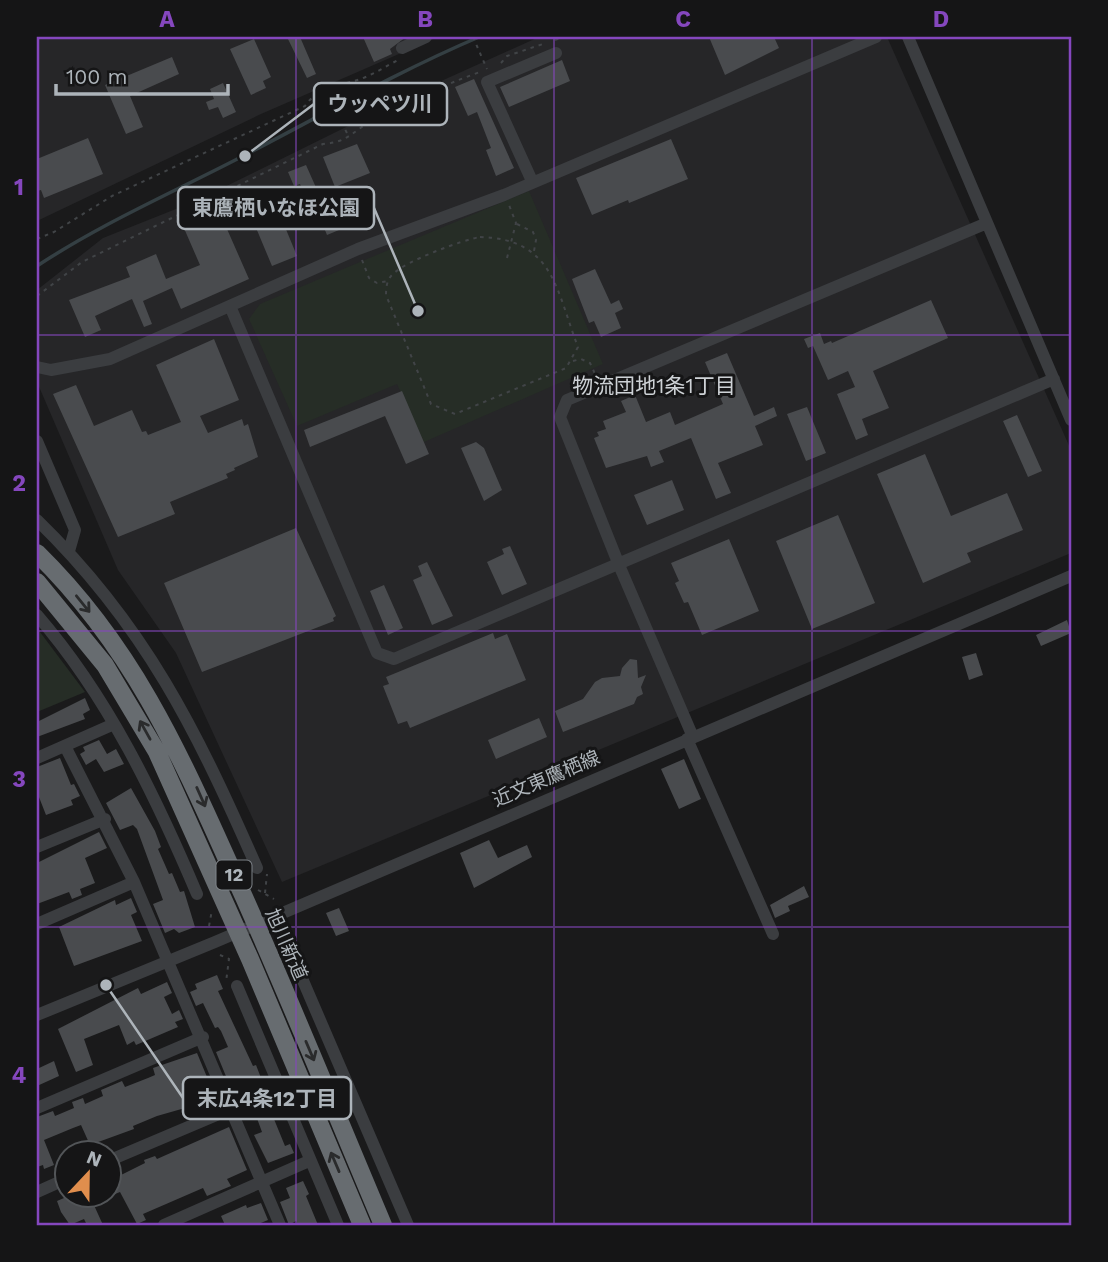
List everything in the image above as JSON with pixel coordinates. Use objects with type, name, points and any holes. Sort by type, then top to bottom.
[{"type":"highway","name":"旭川新道","points":[[37,553],[110,639],[175,744],[256,923],[383,1225]]},
{"type":"highway","name":"旭川新道","points":[[37,582],[83,636],[125,694],[158,752],[362,1225]]},
{"type":"street","points":[[406,51],[426,37]]},
{"type":"street","points":[[37,367],[51,370],[110,359],[358,249],[504,195],[531,181],[876,37]]},
{"type":"street","points":[[908,37],[1071,420]]},
{"type":"street","points":[[531,181],[487,82],[556,52]]},
{"type":"street","points":[[773,934],[560,417],[567,400],[987,223]]},
{"type":"street","points":[[230,306],[377,653],[394,659],[1054,379]]},
{"type":"street","points":[[37,441],[75,530],[69,551]]},
{"type":"street","points":[[37,520],[69,551],[153,658],[195,735],[257,867]]},
{"type":"street","name":"近文東鷹栖線","points":[[37,1015],[1071,576]]},
{"type":"street","points":[[37,615],[72,659],[114,724],[154,796],[197,894]]},
{"type":"street","points":[[37,758],[114,724]]},
{"type":"street","points":[[175,744],[195,735]]},
{"type":"street","points":[[65,746],[105,819],[135,882],[203,1037],[280,1225]]},
{"type":"street","points":[[37,847],[105,819]]},
{"type":"street","points":[[179,851],[198,844]]},
{"type":"street","points":[[37,923],[135,882]]},
{"type":"street","points":[[295,962],[408,1225]]},
{"type":"street","points":[[237,986],[338,1225]]},
{"type":"street","points":[[295,1015],[314,1008]]},
{"type":"street","points":[[261,1043],[281,1035]]},
{"type":"street","points":[[37,1108],[203,1037]]},
{"type":"street","points":[[122,1155],[233,1108]]},
{"type":"street","points":[[164,1225],[309,1161]]},
{"type":"path","points":[[473,37],[487,70]]},
{"type":"path","points":[[37,296],[82,262],[144,230],[323,144],[349,138],[368,122],[434,89],[487,70],[500,64],[507,56],[563,37]]},
{"type":"path","points":[[37,239],[54,232],[112,196],[305,106],[311,96],[340,83],[354,81],[406,51]]},
{"type":"path","points":[[325,90],[349,138]]},
{"type":"path","points":[[504,195],[516,223],[533,232],[536,240],[534,251]]},
{"type":"path","points":[[507,258],[516,223]]},
{"type":"path","points":[[480,237],[510,240],[534,251],[546,266],[578,347],[572,361],[566,368],[455,414],[431,404],[386,295],[388,281],[395,272],[462,240],[480,237]]},
{"type":"path","points":[[358,249],[369,278],[377,284],[388,281]]},
{"type":"path","points":[[572,361],[581,359],[590,363],[601,386]]},
{"type":"path","points":[[257,889],[274,899]]},
{"type":"path","points":[[209,926],[213,906]]},
{"type":"path","points":[[281,947],[286,927]]},
{"type":"path","points":[[220,955],[238,964]]},
{"type":"path","points":[[225,978],[229,959]]},
{"type":"shaded area","points":[[37,37],[438,37],[261,114],[37,221]]},
{"type":"shaded area","points":[[539,37],[887,37],[1071,450],[1071,553],[282,882],[176,653],[118,570],[37,382],[37,290],[103,238],[196,201],[419,91]]},
{"type":"shaded area","points":[[529,191],[603,364],[424,442],[397,384],[297,426],[249,319],[260,304]]},
{"type":"shaded area","points":[[37,628],[85,692],[37,712]]},
{"type":"building","points":[[287,37],[300,37],[316,74],[307,78]]},
{"type":"building","points":[[363,37],[406,37],[390,49],[392,54],[374,62]]},
{"type":"building","points":[[709,37],[774,37],[779,48],[725,75]]},
{"type":"building","points":[[254,39],[271,77],[263,81],[266,88],[251,95],[230,49]]},
{"type":"building","points":[[172,57],[179,74],[130,96],[143,127],[126,134],[105,85]]},
{"type":"building","points":[[562,60],[570,81],[509,107],[500,87]]},
{"type":"building","points":[[474,79],[514,168],[496,176],[486,150],[491,148],[477,112],[468,116],[455,87]]},
{"type":"building","points":[[223,83],[236,112],[223,118],[218,107],[209,110],[206,102],[214,99],[210,89]]},
{"type":"building","points":[[88,138],[103,174],[44,198],[41,190],[37,191],[37,159]]},
{"type":"building","points":[[671,139],[688,179],[592,215],[576,178]]},
{"type":"building","points":[[357,144],[370,173],[335,187],[323,157]]},
{"type":"building","points":[[306,165],[322,201],[309,206],[300,184],[294,186],[288,172]]},
{"type":"building","points":[[271,193],[297,256],[272,266],[246,204]]},
{"type":"building","points":[[216,204],[249,279],[181,309],[172,288],[143,301],[152,324],[144,327],[132,299],[95,316],[101,330],[85,337],[69,300],[130,277],[126,267],[156,254],[166,279],[200,265],[180,219]]},
{"type":"building","points":[[330,208],[339,230],[327,235],[318,213]]},
{"type":"building","points":[[595,269],[611,304],[619,300],[623,309],[615,313],[621,328],[601,337],[594,321],[589,323],[572,279]]},
{"type":"building","points":[[931,300],[948,338],[873,371],[889,408],[862,419],[868,435],[856,440],[837,394],[855,387],[848,371],[828,380],[813,346],[808,348],[804,339],[820,333],[824,344],[831,341],[832,343]]},
{"type":"building","points":[[214,339],[239,400],[200,416],[208,433],[242,419],[244,426],[248,424],[258,457],[234,468],[235,470],[226,474],[228,478],[170,502],[175,514],[118,537],[53,394],[76,385],[94,426],[132,410],[142,432],[146,431],[148,435],[181,422],[156,365]]},
{"type":"building","points":[[727,353],[754,416],[774,407],[777,416],[755,426],[763,445],[718,463],[731,493],[716,499],[691,438],[659,451],[664,462],[651,467],[647,456],[606,468],[594,438],[599,436],[597,432],[606,429],[603,421],[626,412],[621,401],[635,395],[646,422],[670,412],[675,425],[723,404],[705,362]]},
{"type":"building","points":[[402,391],[429,454],[406,464],[385,416],[310,447],[304,430]]},
{"type":"building","points":[[807,407],[826,453],[806,461],[787,414]]},
{"type":"building","points":[[1017,415],[1042,471],[1028,477],[1003,421]]},
{"type":"building","points":[[476,442],[484,448],[502,490],[484,501],[461,448]]},
{"type":"building","points":[[925,454],[951,516],[1007,493],[1023,530],[967,553],[971,562],[923,583],[877,474]]},
{"type":"building","points":[[672,480],[684,510],[647,525],[634,495]]},
{"type":"building","points":[[838,515],[875,603],[812,629],[776,541]]},
{"type":"building","points":[[296,528],[336,616],[334,621],[202,672],[164,583]]},
{"type":"building","points":[[729,539],[759,611],[702,635],[688,602],[684,603],[675,583],[679,581],[671,563]]},
{"type":"building","points":[[510,546],[527,584],[502,595],[487,562],[504,554],[502,549]]},
{"type":"building","points":[[427,562],[453,616],[432,625],[413,580],[422,576],[418,566]]},
{"type":"building","points":[[384,585],[403,628],[388,635],[370,591]]},
{"type":"building","points":[[1067,620],[1071,633],[1041,646],[1036,635]]},
{"type":"building","points":[[493,633],[495,639],[507,634],[526,680],[410,728],[407,721],[398,724],[383,686],[389,684],[386,677]]},
{"type":"building","points":[[976,653],[983,675],[969,680],[962,657]]},
{"type":"building","points":[[630,659],[637,660],[638,678],[646,675],[641,687],[643,694],[637,697],[634,704],[563,732],[555,711],[583,699],[595,682],[602,678],[620,676],[622,668]]},
{"type":"building","points":[[85,698],[90,710],[83,714],[85,719],[37,737],[37,722]]},
{"type":"building","points":[[539,718],[547,737],[496,759],[488,740]]},
{"type":"building","points":[[99,740],[107,754],[116,749],[124,764],[104,772],[96,759],[86,765],[80,754],[85,751],[83,747]]},
{"type":"building","points":[[60,758],[71,785],[74,784],[80,796],[71,800],[73,805],[46,815],[37,792],[37,767]]},
{"type":"building","points":[[684,759],[701,799],[679,809],[661,769]]},
{"type":"building","points":[[131,788],[155,831],[161,847],[158,849],[169,874],[172,873],[180,892],[184,891],[195,927],[179,933],[174,929],[165,933],[153,904],[163,900],[137,829],[133,825],[120,830],[106,803]]},
{"type":"building","points":[[99,832],[107,848],[85,858],[95,883],[80,889],[82,895],[72,899],[69,892],[37,904],[37,863]]},
{"type":"building","points":[[489,840],[498,858],[527,845],[532,857],[474,888],[460,853]]},
{"type":"building","points":[[804,886],[809,897],[788,906],[790,911],[775,918],[770,905]]},
{"type":"building","points":[[131,898],[137,912],[131,915],[142,941],[74,966],[59,927],[115,900],[116,905]]},
{"type":"building","points":[[339,908],[349,931],[336,936],[326,913]]},
{"type":"building","points":[[217,975],[223,989],[218,991],[253,1066],[256,1065],[261,1078],[258,1080],[285,1146],[290,1144],[294,1153],[268,1163],[254,1135],[262,1132],[255,1113],[244,1118],[241,1111],[242,1107],[250,1103],[241,1082],[230,1086],[216,1052],[228,1047],[221,1031],[218,1027],[215,1028],[203,1003],[196,1006],[190,992],[197,989],[195,984]]},
{"type":"building","points":[[167,982],[172,993],[164,997],[172,1014],[179,1010],[183,1019],[175,1022],[178,1027],[136,1045],[134,1041],[127,1045],[119,1025],[84,1039],[93,1065],[76,1072],[58,1029],[138,988],[141,994]]},
{"type":"building","points":[[197,1053],[217,1101],[194,1111],[192,1106],[157,1116],[133,1126],[134,1129],[104,1140],[88,1140],[81,1125],[44,1140],[52,1166],[44,1169],[43,1165],[37,1167],[37,1117],[53,1111],[55,1116],[74,1108],[72,1102],[83,1098],[85,1104],[103,1096],[101,1090],[122,1081],[125,1087],[155,1075],[153,1068]]},
{"type":"building","points":[[54,1061],[59,1076],[37,1086],[37,1069]]},
{"type":"building","points":[[229,1127],[247,1170],[227,1179],[231,1186],[207,1196],[203,1188],[143,1214],[146,1220],[137,1224],[122,1196],[122,1174],[145,1163],[144,1160],[155,1156],[157,1159]]},
{"type":"building","points":[[303,1181],[318,1225],[298,1225],[296,1221],[289,1225],[280,1202],[290,1198],[286,1188]]},
{"type":"building","points":[[261,1203],[268,1220],[256,1225],[225,1225],[221,1216],[246,1205],[247,1208]]},
{"type":"building","points":[[60,1210],[96,1210],[103,1225],[87,1225],[84,1219],[70,1225]]},
{"type":"waterway","points":[[37,266],[114,221],[391,78],[479,37]]},
{"type":"place","name":"ウッペツ川","points":[[245,156]]},
{"type":"place","name":"東鷹栖いなほ公園","points":[[418,311]]},
{"type":"place","name":"末広4条12丁目","points":[[106,985]]},
{"type":"district","name":"物流団地1条1丁目","points":[[654,386]]}]
